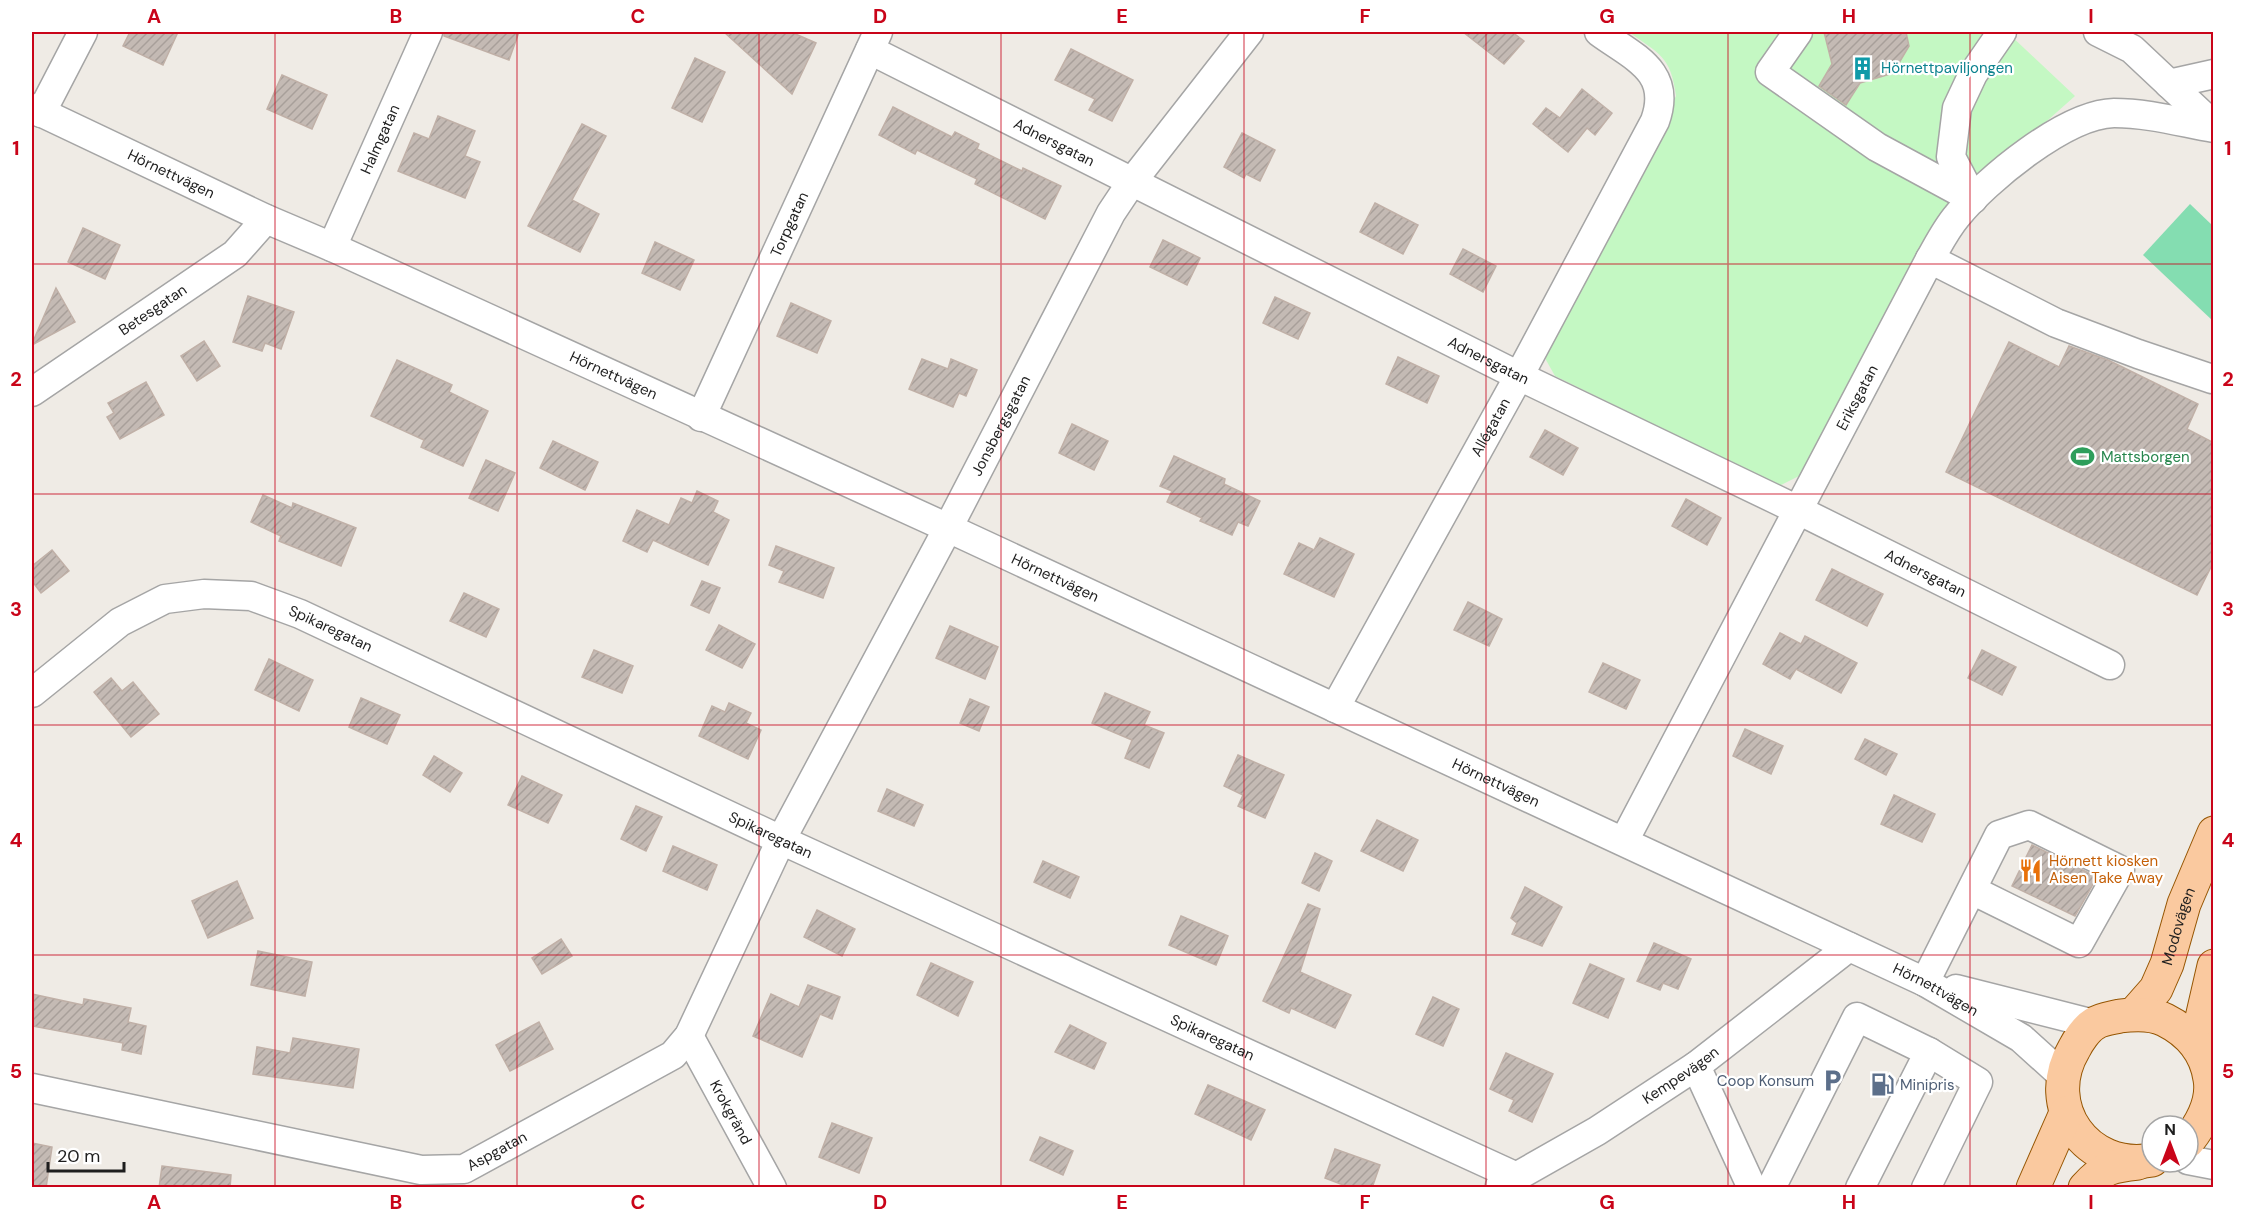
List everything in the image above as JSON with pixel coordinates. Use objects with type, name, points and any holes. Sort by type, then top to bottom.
[{"type":"main road","name":"Modovägen","points":[[2134,1014],[2156,989],[2167,964],[2184,904],[2214,833]]},
{"type":"main road","points":[[2196,1044],[2214,966]]},
{"type":"main road","points":[[2140,1161],[2115,1160],[2094,1149],[2078,1134],[2066,1113],[2062,1095],[2063,1076],[2068,1058],[2077,1043],[2094,1024],[2134,1014],[2158,1017],[2179,1027],[2196,1044],[2206,1061],[2211,1081],[2212,1102],[2200,1126]]},
{"type":"main road","points":[[2032,1188],[2066,1113]]},
{"type":"main road","points":[[2085,1188],[2112,1166],[2140,1162]]},
{"type":"street","points":[[36,111],[83,32]]},
{"type":"street","name":"Halmgatan","points":[[332,247],[428,32]]},
{"type":"street","name":"Jonsbergsgatan","points":[[781,840],[948,528],[1111,213],[1131,183],[1249,32]]},
{"type":"street","name":"Allégatan","points":[[1335,708],[1519,376],[1655,121],[1661,93],[1657,78],[1599,32]]},
{"type":"street","points":[[1798,32],[1770,72],[1876,147],[1973,199]]},
{"type":"street","points":[[1973,199],[1951,157],[1957,108],[1973,74],[2001,32]]},
{"type":"street","points":[[2098,32],[2132,49],[2214,127]]},
{"type":"street","name":"Adnersgatan","points":[[874,41],[1131,183],[2110,665]]},
{"type":"street","name":"Torpgatan","points":[[701,417],[874,41]]},
{"type":"street","points":[[2169,84],[2214,74]]},
{"type":"street","name":"Hörnettvägen","points":[[36,111],[266,219],[948,528],[1925,982],[2021,1038],[2063,1076]]},
{"type":"street","name":"Eriksgatan","points":[[1624,841],[1930,259],[1956,217],[2001,173],[2050,137],[2087,117],[2112,113],[2144,115],[2214,127]]},
{"type":"street","name":"Betesgatan","points":[[32,392],[235,254],[266,219]]},
{"type":"street","points":[[1930,259],[2056,323],[2138,354],[2212,378]]},
{"type":"street","name":"Spikaregatan","points":[[32,693],[120,622],[165,599],[204,594],[251,596],[300,614],[1507,1183]]},
{"type":"street","points":[[1972,890],[2079,943],[2120,870],[2030,825],[1999,835],[1925,982],[2094,1024]]},
{"type":"street","name":"Aspgatan","points":[[32,1088],[437,1179],[464,1168],[673,1055],[689,1036],[781,840]]},
{"type":"street","name":"Kempevägen","points":[[1507,1183],[1597,1131],[1696,1066],[1849,947]]},
{"type":"street","points":[[1771,1188],[1857,1017],[1929,1052],[1978,1083],[1926,1188]]},
{"type":"street","name":"Krokgränd","points":[[689,1036],[772,1188]]},
{"type":"street","points":[[1860,1188],[1929,1052]]},
{"type":"street","points":[[1696,1066],[1753,1187]]},
{"type":"green space","points":[[1629,32],[2007,32],[2075,96],[1965,194],[1801,475],[1779,486],[1555,376],[1546,360],[1546,346],[1676,96],[1671,72],[1662,57]]},
{"type":"green space","points":[[2190,204],[2213,226],[2213,321],[2143,255]]},
{"type":"building","points":[[130,32],[178,32],[163,65],[123,46]]},
{"type":"building","points":[[444,32],[519,32],[509,60],[444,36]]},
{"type":"building","points":[[724,32],[791,32],[816,43],[792,94]]},
{"type":"building","points":[[1463,32],[1512,32],[1524,41],[1504,64]]},
{"type":"building","name":"Hörnettpaviljongen","points":[[1824,32],[1906,32],[1909,46],[1893,73],[1860,83],[1846,105],[1819,86],[1832,64]]},
{"type":"building","points":[[1071,49],[1133,80],[1112,121],[1089,110],[1095,99],[1055,80]]},
{"type":"building","points":[[695,58],[725,72],[702,122],[672,108]]},
{"type":"building","points":[[282,75],[327,95],[312,129],[267,109]]},
{"type":"building","points":[[1582,89],[1612,113],[1595,135],[1587,128],[1568,152],[1533,124],[1546,108],[1560,118]]},
{"type":"building","points":[[893,107],[952,137],[955,132],[979,144],[977,149],[1022,171],[1023,168],[1061,186],[1045,219],[975,184],[977,179],[917,150],[915,154],[879,135]]},
{"type":"building","points":[[438,116],[475,131],[465,156],[480,162],[465,198],[398,171],[414,133],[429,139]]},
{"type":"building","points":[[582,124],[606,136],[572,200],[599,214],[580,252],[528,226]]},
{"type":"building","points":[[1242,133],[1275,150],[1260,181],[1246,174],[1244,178],[1224,167]]},
{"type":"building","points":[[1375,203],[1418,225],[1403,254],[1360,232]]},
{"type":"building","points":[[83,228],[120,245],[105,279],[68,262]]},
{"type":"building","points":[[1163,240],[1200,258],[1187,285],[1150,267]]},
{"type":"building","points":[[655,242],[694,260],[680,290],[642,273]]},
{"type":"building","points":[[1463,249],[1496,266],[1483,292],[1450,274]]},
{"type":"building","points":[[56,288],[75,322],[32,345],[32,344]]},
{"type":"building","points":[[248,296],[294,312],[281,349],[265,343],[262,351],[233,342]]},
{"type":"building","points":[[1275,297],[1310,313],[1298,339],[1263,323]]},
{"type":"building","points":[[791,303],[831,321],[817,353],[777,336]]},
{"type":"building","points":[[204,341],[220,366],[197,381],[181,356]]},
{"type":"building","name":"Mattsborgen","points":[[2009,342],[2059,367],[2069,346],[2108,360],[2198,404],[2187,429],[2214,443],[2214,561],[2197,595],[1946,472]]},
{"type":"building","points":[[1398,357],[1439,376],[1427,403],[1386,384]]},
{"type":"building","points":[[922,359],[948,369],[951,359],[977,370],[966,396],[959,393],[953,407],[909,389]]},
{"type":"building","points":[[397,360],[452,385],[449,392],[488,411],[463,466],[421,447],[424,440],[371,416]]},
{"type":"building","points":[[146,382],[164,415],[120,439],[107,417],[114,413],[108,403]]},
{"type":"building","points":[[1072,424],[1108,441],[1094,470],[1059,453]]},
{"type":"building","points":[[1545,430],[1578,448],[1563,475],[1530,457]]},
{"type":"building","points":[[553,441],[598,462],[585,490],[540,468]]},
{"type":"building","points":[[1174,456],[1225,479],[1224,484],[1260,501],[1248,526],[1238,522],[1232,535],[1200,521],[1202,518],[1167,502],[1172,491],[1160,486]]},
{"type":"building","points":[[486,460],[515,473],[498,511],[469,498]]},
{"type":"building","points":[[697,491],[718,501],[713,512],[729,520],[708,565],[653,540],[647,552],[623,541],[637,510],[669,525],[681,498],[692,503]]},
{"type":"building","points":[[263,495],[292,508],[293,503],[356,528],[341,566],[279,541],[281,536],[251,522]]},
{"type":"building","points":[[1686,499],[1721,518],[1707,545],[1672,526]]},
{"type":"building","points":[[1320,538],[1354,554],[1334,597],[1284,574],[1299,543],[1314,550]]},
{"type":"building","points":[[776,546],[834,568],[823,598],[779,582],[784,571],[769,565]]},
{"type":"building","points":[[52,550],[69,571],[41,593],[32,581],[32,566]]},
{"type":"building","points":[[1832,569],[1883,594],[1867,626],[1816,600]]},
{"type":"building","points":[[702,581],[720,588],[709,613],[691,605]]},
{"type":"building","points":[[464,593],[499,609],[486,637],[450,621]]},
{"type":"building","points":[[1468,602],[1502,619],[1489,646],[1454,630]]},
{"type":"building","points":[[719,625],[755,644],[742,668],[706,650]]},
{"type":"building","points":[[950,626],[998,647],[985,679],[936,658]]},
{"type":"building","points":[[1780,633],[1801,644],[1805,636],[1857,663],[1841,693],[1796,669],[1790,679],[1763,664]]},
{"type":"building","points":[[594,650],[633,666],[622,693],[582,677]]},
{"type":"building","points":[[1982,650],[2016,667],[2002,695],[1968,678]]},
{"type":"building","points":[[269,659],[313,680],[299,711],[255,690]]},
{"type":"building","points":[[1603,663],[1640,680],[1626,709],[1589,692]]},
{"type":"building","points":[[111,678],[122,691],[133,682],[159,714],[131,737],[94,692]]},
{"type":"building","points":[[1105,693],[1150,712],[1144,725],[1164,733],[1149,768],[1125,758],[1132,740],[1092,723]]},
{"type":"building","points":[[361,698],[400,715],[387,744],[349,727]]},
{"type":"building","points":[[970,699],[989,707],[979,731],[960,723]]},
{"type":"building","points":[[729,703],[751,713],[746,723],[761,730],[748,759],[699,736],[712,706],[725,712]]},
{"type":"building","points":[[1745,729],[1783,746],[1771,774],[1733,756]]},
{"type":"building","points":[[1865,739],[1897,754],[1886,775],[1855,759]]},
{"type":"building","points":[[1238,755],[1284,775],[1265,818],[1238,806],[1243,795],[1224,786]]},
{"type":"building","points":[[434,756],[462,773],[450,792],[423,775]]},
{"type":"building","points":[[522,776],[562,795],[548,823],[508,805]]},
{"type":"building","points":[[887,789],[923,805],[914,826],[878,811]]},
{"type":"building","points":[[1894,795],[1935,814],[1922,842],[1881,824]]},
{"type":"building","points":[[636,806],[662,817],[646,851],[621,839]]},
{"type":"building","points":[[1377,820],[1418,840],[1403,871],[1361,851]]},
{"type":"building","points":[[2032,845],[2097,877],[2075,916],[2012,886]]},
{"type":"building","points":[[673,846],[717,865],[707,890],[663,871]]},
{"type":"building","points":[[1315,853],[1332,861],[1319,891],[1302,883]]},
{"type":"building","points":[[1043,861],[1079,877],[1070,898],[1034,882]]},
{"type":"building","points":[[237,881],[253,918],[208,938],[192,901]]},
{"type":"building","points":[[1525,887],[1562,907],[1542,946],[1512,934],[1517,923],[1511,918]]},
{"type":"building","points":[[1308,904],[1320,909],[1300,972],[1351,995],[1335,1028],[1291,1008],[1289,1013],[1263,1001]]},
{"type":"building","points":[[817,910],[855,929],[842,956],[804,937]]},
{"type":"building","points":[[1181,916],[1228,936],[1216,965],[1169,945]]},
{"type":"building","points":[[561,939],[572,956],[542,974],[532,958]]},
{"type":"building","points":[[1654,943],[1691,959],[1678,989],[1663,983],[1660,990],[1637,981]]},
{"type":"building","points":[[258,951],[312,962],[305,996],[251,985]]},
{"type":"building","points":[[931,963],[973,982],[958,1016],[917,995]]},
{"type":"building","points":[[1590,964],[1624,979],[1608,1018],[1573,1003]]},
{"type":"building","points":[[808,985],[840,997],[832,1019],[820,1014],[802,1057],[753,1036],[771,994],[799,1007]]},
{"type":"building","points":[[32,994],[83,1005],[84,999],[131,1008],[128,1022],[146,1026],[141,1054],[122,1050],[123,1043],[32,1026]]},
{"type":"building","points":[[1433,997],[1459,1009],[1443,1046],[1416,1034]]},
{"type":"building","points":[[539,1022],[553,1049],[510,1071],[496,1045]]},
{"type":"building","points":[[1070,1025],[1106,1043],[1094,1069],[1055,1052]]},
{"type":"building","points":[[293,1038],[359,1049],[353,1088],[253,1074],[257,1047],[290,1053]]},
{"type":"building","points":[[1506,1053],[1553,1074],[1532,1122],[1509,1111],[1514,1100],[1490,1089]]},
{"type":"building","points":[[1208,1085],[1265,1110],[1251,1140],[1195,1114]]},
{"type":"building","points":[[832,1123],[872,1138],[859,1173],[819,1157]]},
{"type":"building","points":[[1040,1137],[1073,1151],[1063,1175],[1030,1160]]},
{"type":"building","points":[[32,1143],[52,1147],[46,1188],[32,1188]]},
{"type":"building","points":[[1335,1149],[1380,1165],[1372,1188],[1351,1188],[1325,1178]]},
{"type":"building","points":[[162,1166],[231,1175],[230,1188],[159,1188]]},
{"type":"place","name":"Hörnettpaviljongen","points":[[1863,68]]},
{"type":"place","name":"Mattsborgen","points":[[2083,457]]},
{"type":"place","name":"Hörnett kiosken Aisen Take Away","points":[[2031,870]]},
{"type":"place","name":"Coop Konsum","points":[[1832,1081]]},
{"type":"place","name":"Minipris","points":[[1882,1085]]}]
